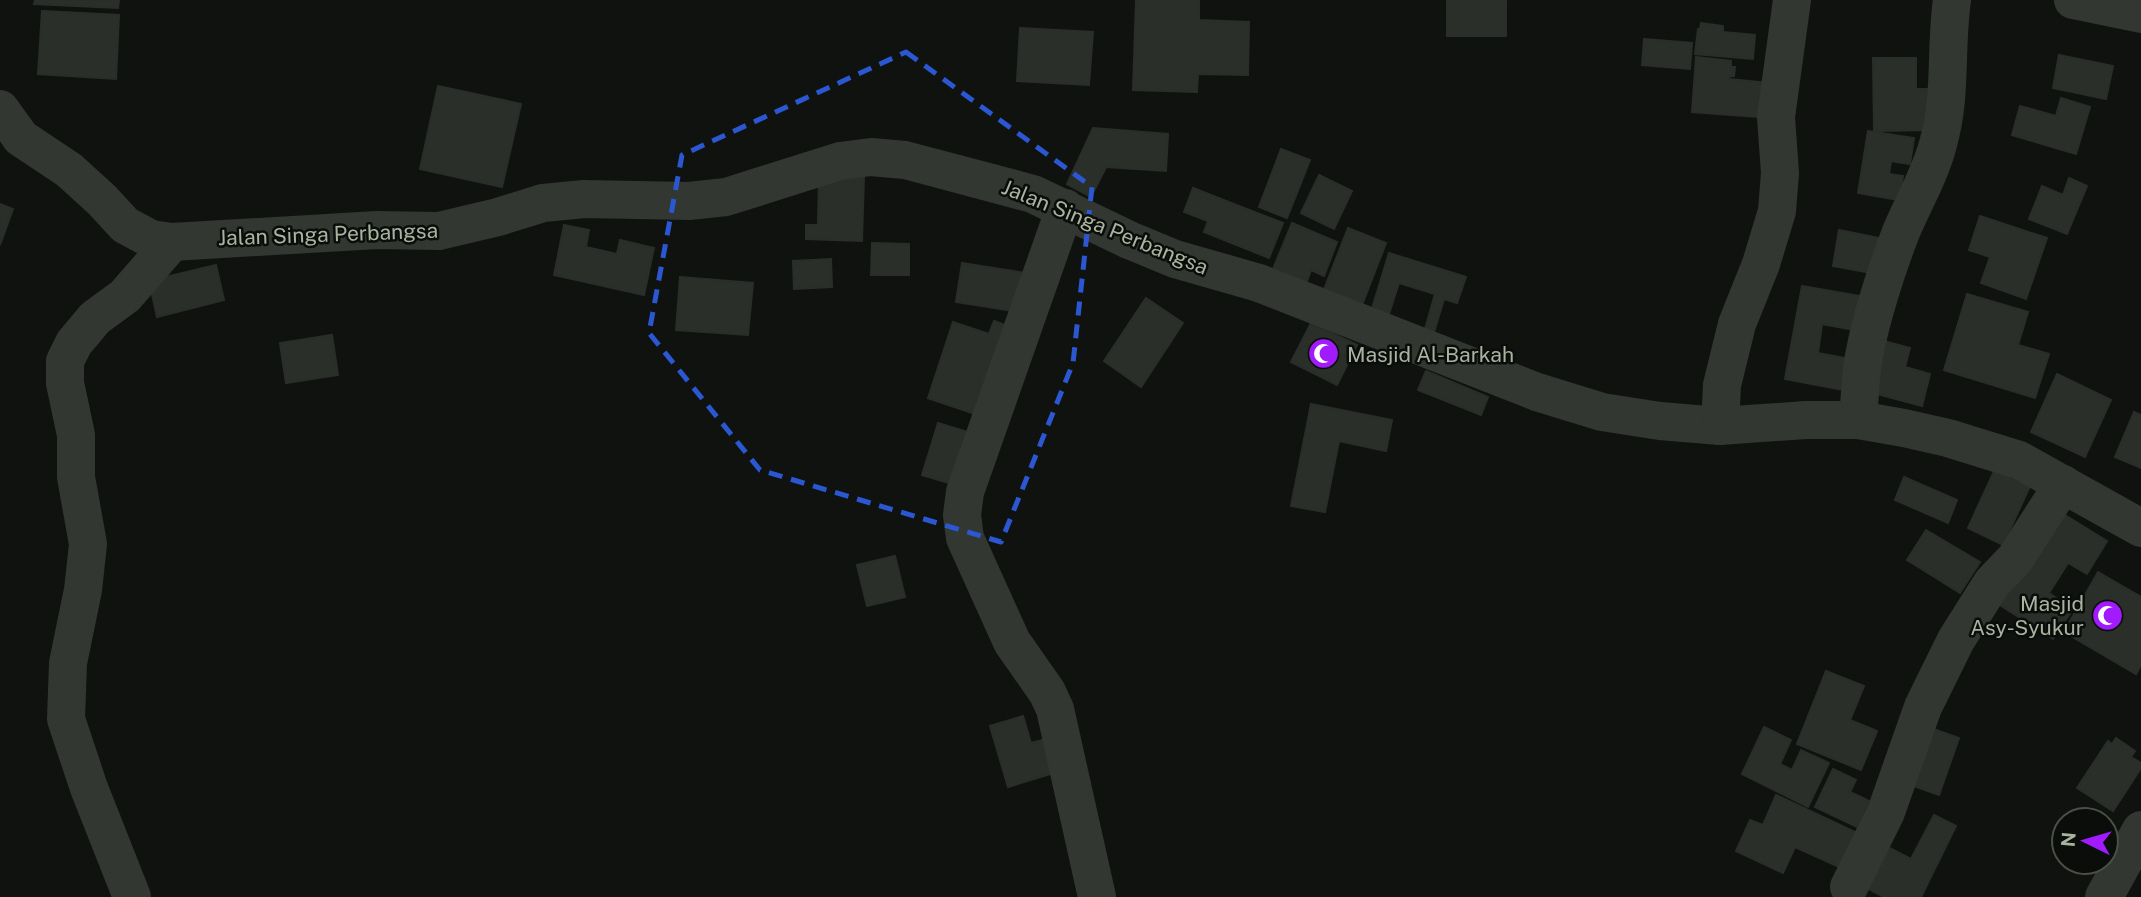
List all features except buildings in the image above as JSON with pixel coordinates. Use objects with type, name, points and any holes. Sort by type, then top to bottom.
[{"type":"street","points":[[1720,426],[1721,385],[1737,324],[1761,264],[1777,211],[1780,173],[1776,117],[1793,0]]},
{"type":"street","points":[[1858,420],[1864,356],[1880,300],[1899,236],[1934,158],[1942,129],[1949,82],[1948,32],[1952,0]]},
{"type":"street","points":[[2073,0],[2141,14]]},
{"type":"street","name":"Jalan Singa Perbangsa","points":[[0,109],[21,138],[69,170],[125,225],[151,239],[172,242],[377,230],[439,231],[543,203],[584,199],[689,201],[726,197],[840,162],[871,157],[905,160],[1033,194],[1129,240],[1175,258],[1259,283],[1537,392],[1602,412],[1660,421],[1720,426],[1806,420],[1858,420],[1915,431],[2019,460],[2141,528]]},
{"type":"street","points":[[1066,208],[965,492],[962,515],[965,538],[1012,642],[1047,692],[1055,709],[1097,897]]},
{"type":"street","points":[[132,897],[89,789],[66,719],[68,663],[83,590],[88,544],[76,477],[76,435],[65,383],[65,361],[74,343],[95,318],[125,296],[172,242]]},
{"type":"street","points":[[1854,894],[1923,707],[1956,640],[1992,583],[2015,559],[2063,484]]},
{"type":"street","points":[[2104,897],[2141,830]]},
{"type":"highlighted area","points":[[906,52],[1092,187],[1073,363],[1001,542],[760,470],[649,333],[682,155]]},
{"type":"place","name":"Masjid Al-Barkah","points":[[1324,354]]},
{"type":"place","name":"Masjid Asy-Syukur","points":[[2107,615]]}]
